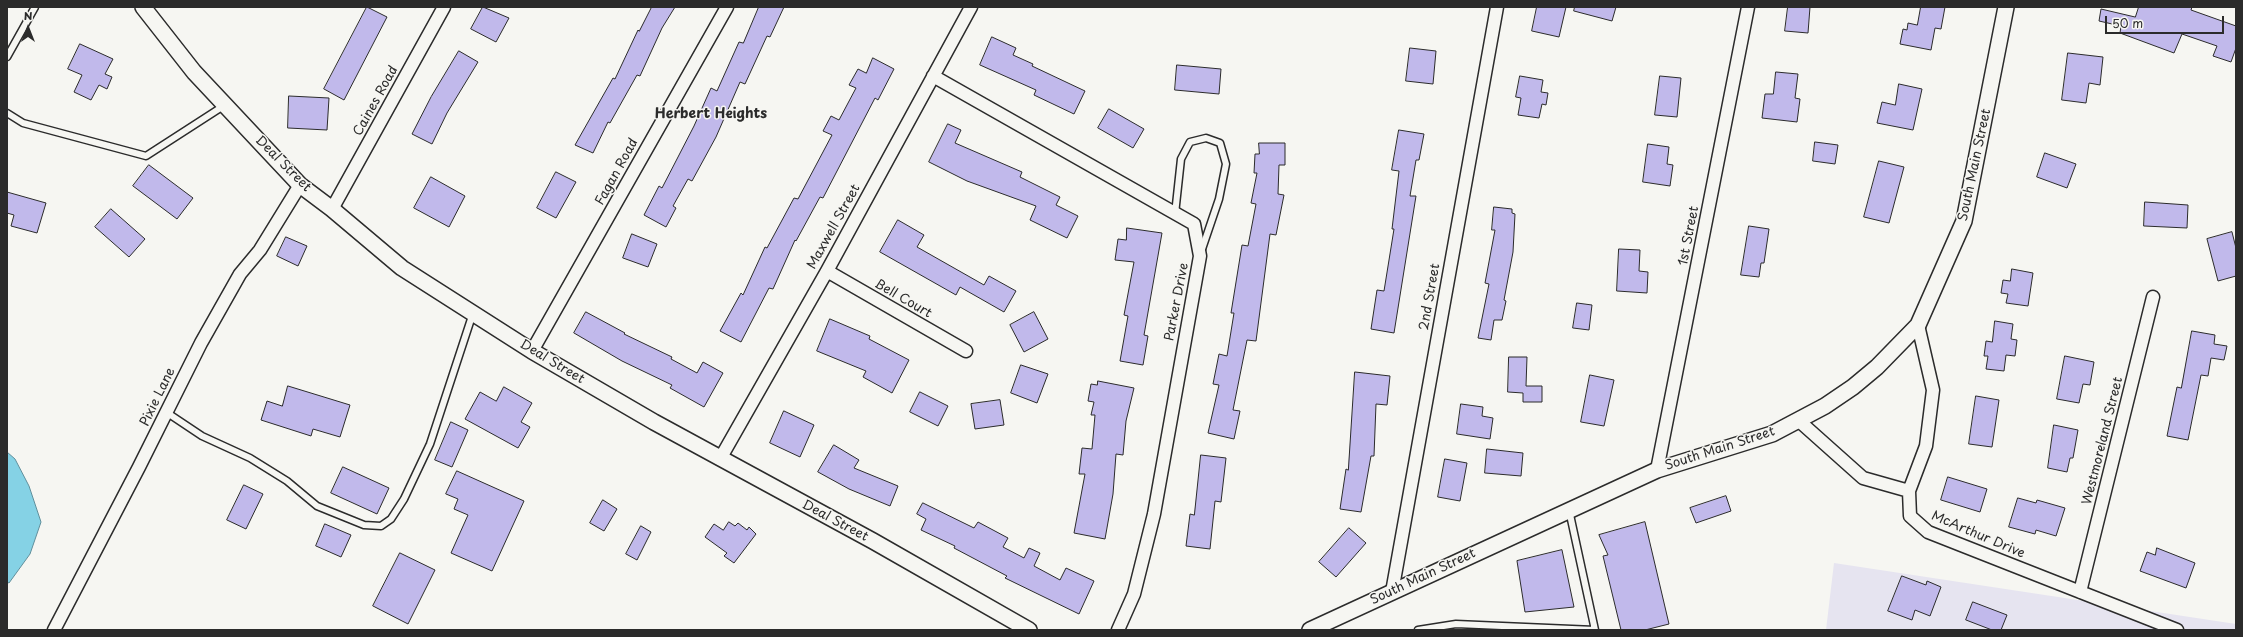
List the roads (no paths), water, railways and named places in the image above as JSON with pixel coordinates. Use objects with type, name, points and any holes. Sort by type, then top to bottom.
[{"type":"street","name":"Deal Street","points":[[143,7],[194,72],[300,185],[332,209],[402,268],[532,351],[720,459],[880,545],[1029,630]]},
{"type":"street","name":"Caines Road","points":[[332,209],[444,7]]},
{"type":"street","name":"Fagan Road","points":[[532,351],[727,7]]},
{"type":"street","name":"Maxwell Street","points":[[720,459],[827,271],[971,7]]},
{"type":"street","name":"2nd Street","points":[[1392,592],[1497,7]]},
{"type":"street","name":"1st Street","points":[[1657,470],[1748,7]]},
{"type":"street","name":"South Main Street","points":[[1310,630],[1657,470],[1772,434],[1825,406],[1853,387],[1877,367],[1918,325],[1964,221],[2006,7]]},
{"type":"street","name":"Parker Drive","points":[[933,76],[1194,224],[1200,256],[1154,514],[1134,594],[1118,630]]},
{"type":"street","name":"Pixie Lane","points":[[54,630],[201,343],[240,274],[260,250],[300,185]]},
{"type":"street","name":"Bell Court","points":[[827,271],[966,351]]},
{"type":"street","name":"Westmoreland Street","points":[[2080,592],[2153,297]]},
{"type":"street","name":"McArthur Drive","points":[[1918,325],[1933,390],[1926,446],[1909,491],[1910,516],[1928,532],[2177,630]]},
{"type":"street","points":[[1798,420],[1863,478],[1909,491]]},
{"type":"lane","points":[[7,57],[35,7]]},
{"type":"lane","points":[[7,113],[23,123],[146,156],[225,105]]},
{"type":"lane","points":[[1175,214],[1181,159],[1190,142],[1206,138],[1220,143],[1226,164],[1219,199],[1200,256]]},
{"type":"lane","points":[[166,412],[202,436],[256,462],[287,481],[317,506],[364,526],[381,526],[392,519],[404,499],[430,444],[473,313]]},
{"type":"lane","points":[[1418,630],[1456,624],[1595,630],[1569,510]]},
{"type":"water","points":[[7,452],[15,459],[29,486],[41,522],[30,554],[9,583],[7,582]]},
{"type":"district","name":"Herbert Heights","points":[[711,114]]}]
